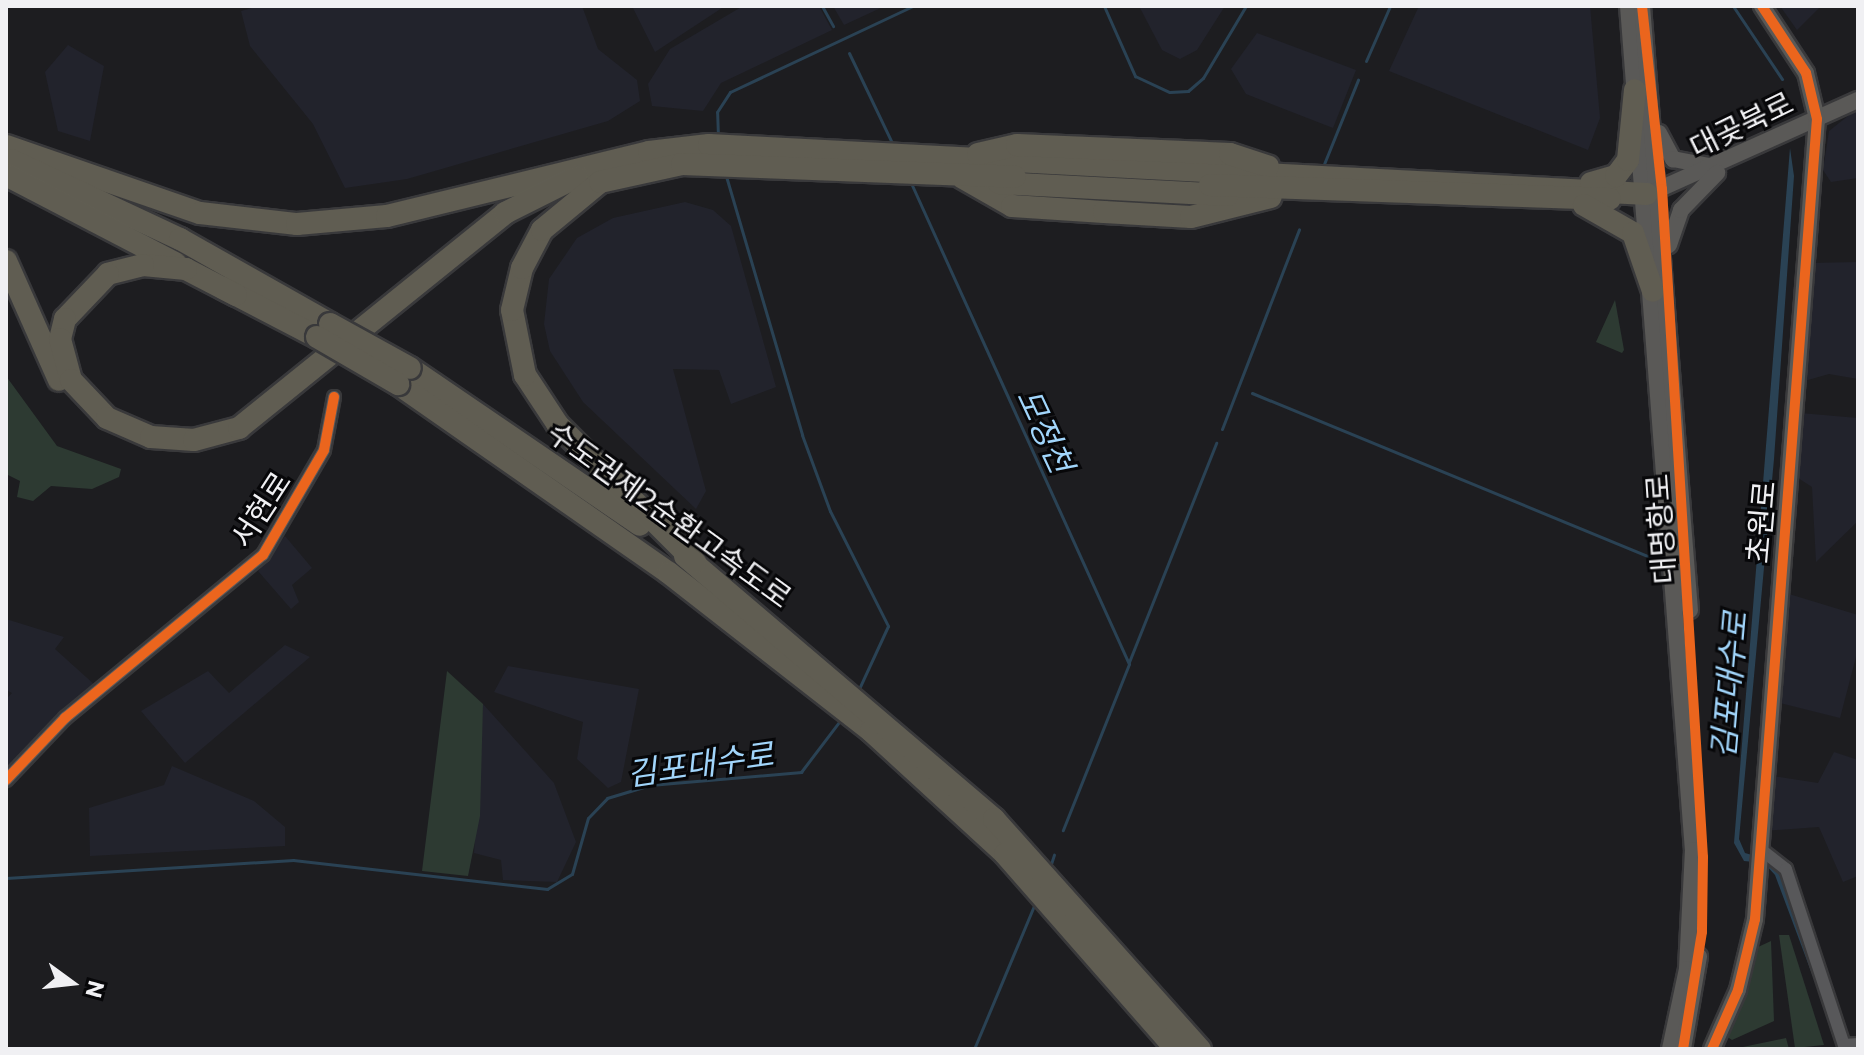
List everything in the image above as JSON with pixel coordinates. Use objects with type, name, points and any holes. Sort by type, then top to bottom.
[{"type":"highway","points":[[1574,194],[1616,176],[1628,160],[1635,90]]},
{"type":"highway","points":[[956,170],[1017,145],[1230,154],[1290,184]]},
{"type":"highway","points":[[6,146],[200,213],[297,224],[387,216],[709,154],[877,160],[956,170],[1290,184],[1574,194],[1654,192]]},
{"type":"highway","points":[[877,160],[931,156],[1012,206],[1104,212],[1191,217],[1290,184]]},
{"type":"highway","name":"수도권제2순환고속도로","points":[[6,158],[180,239],[324,330],[404,376],[695,562],[1022,860],[1200,1049]]},
{"type":"highway","points":[[6,261],[80,410],[141,447],[208,452],[250,432],[521,215],[603,172]]},
{"type":"highway","points":[[236,295],[186,269],[143,265],[108,274],[65,319],[60,339],[71,380],[107,418],[151,437],[194,440],[239,428],[505,213],[603,172]]},
{"type":"highway","points":[[603,172],[563,208],[533,243],[514,294],[516,352],[558,425],[695,562]]},
{"type":"highway","name":"수도권제2순환고속도로","points":[[6,175],[236,295],[324,330]]},
{"type":"highway","points":[[1574,194],[1633,233],[1660,290]]},
{"type":"highway","name":"수도권제2순환고속도로","points":[[404,376],[669,573],[837,692]]},
{"type":"highway","name":"수도권제2순환고속도로","points":[[1061,903],[1176,1049]]},
{"type":"main road","name":"대명항로","points":[[1628,6],[1635,90],[1654,192]]},
{"type":"main road","name":"대명항로","points":[[1642,6],[1655,126],[1654,192],[1693,850],[1688,957],[1670,1049]]},
{"type":"main road","name":"초원로","points":[[1712,1049],[1748,959],[1817,119],[1806,73],[1762,6]]},
{"type":"main road","name":"대곶북로","points":[[1654,192],[1727,163],[1858,100]]},
{"type":"main road","points":[[1655,126],[1683,166],[1727,163]]},
{"type":"main road","points":[[1660,290],[1681,210],[1727,163]]},
{"type":"main road","name":"대명항로","points":[[1660,290],[1704,891],[1683,1049]]},
{"type":"street","name":"서현로","points":[[6,780],[65,718],[263,555],[324,450],[334,397]]},
{"type":"street","points":[[1758,856],[1786,869],[1844,1045],[1858,1044]]},
{"type":"shaded area","points":[[259,6],[582,6],[598,49],[637,80],[640,101],[608,121],[407,179],[345,188],[313,124],[250,46],[241,11]]},
{"type":"shaded area","points":[[632,6],[725,6],[655,52]]},
{"type":"shaded area","points":[[743,6],[819,6],[832,30],[721,83],[703,111],[652,106],[648,84],[670,49]]},
{"type":"shaded area","points":[[833,6],[885,6],[844,25]]},
{"type":"shaded area","points":[[1139,6],[1225,6],[1197,50],[1180,59],[1162,50]]},
{"type":"shaded area","points":[[1419,6],[1590,6],[1600,118],[1588,150],[1389,71]]},
{"type":"shaded area","points":[[1780,6],[1821,6],[1797,30]]},
{"type":"shaded area","points":[[1257,33],[1356,70],[1333,128],[1246,94],[1231,69]]},
{"type":"shaded area","points":[[68,45],[104,66],[90,141],[58,131],[45,72]]},
{"type":"shaded area","points":[[1858,108],[1858,178],[1831,182],[1823,170],[1829,131]]},
{"type":"shaded area","points":[[685,202],[713,210],[731,226],[776,387],[731,404],[719,370],[673,369],[706,491],[696,509],[583,402],[550,351],[544,324],[549,279],[577,238],[613,218]]},
{"type":"shaded area","points":[[1858,262],[1858,379],[1829,374],[1801,382],[1810,263]]},
{"type":"shaded area","points":[[1800,413],[1858,418],[1858,521],[1816,562],[1812,487],[1795,476]]},
{"type":"shaded area","points":[[285,536],[312,568],[292,585],[299,602],[291,609],[258,571]]},
{"type":"shaded area","points":[[1789,594],[1858,615],[1858,649],[1840,718],[1772,701],[1781,599]]},
{"type":"shaded area","points":[[6,619],[64,637],[55,649],[96,686],[6,771],[6,699],[12,693],[6,690]]},
{"type":"shaded area","points":[[285,645],[310,657],[185,763],[141,711],[208,671],[229,693]]},
{"type":"shaded area","points":[[508,666],[639,689],[621,782],[608,788],[577,759],[583,722],[494,692]]},
{"type":"shaded area","points":[[483,704],[554,783],[576,842],[557,882],[503,880],[501,860],[474,853]]},
{"type":"shaded area","points":[[1834,752],[1858,760],[1858,876],[1843,882],[1819,827],[1763,831],[1766,775],[1818,783]]},
{"type":"shaded area","points":[[172,766],[254,801],[285,827],[285,846],[90,856],[89,808],[164,785]]},
{"type":"green space","points":[[1615,300],[1624,350],[1622,353],[1596,342]]},
{"type":"green space","points":[[6,376],[57,446],[121,469],[119,477],[92,489],[51,486],[33,501],[17,497],[20,481],[6,474]]},
{"type":"green space","points":[[447,671],[483,704],[480,816],[468,876],[422,871]]},
{"type":"green space","points":[[1779,935],[1789,935],[1824,1045],[1795,1048]]},
{"type":"green space","points":[[1771,941],[1774,1021],[1732,1040],[1726,1036],[1758,947]]},
{"type":"green space","points":[[1786,1038],[1789,1049],[1722,1049],[1738,1048]]},
{"type":"water","points":[[1790,148],[1794,176],[1774,459],[1739,839],[1745,853],[1773,861],[1782,873],[1840,1049],[1775,875],[1764,863],[1744,861],[1734,843]]},
{"type":"waterway","name":"모정천","points":[[822,6],[833,26]]},
{"type":"waterway","name":"김포대수로","points":[[718,137],[717,112],[730,92],[913,6]]},
{"type":"waterway","name":"김포대수로","points":[[1104,6],[1135,76],[1170,92],[1188,91],[1203,78],[1246,6]]},
{"type":"waterway","points":[[1366,61],[1390,6]]},
{"type":"waterway","name":"김포대수로","points":[[1733,6],[1782,79]]},
{"type":"waterway","name":"모정천","points":[[849,53],[894,147]]},
{"type":"waterway","points":[[1324,164],[1358,80]]},
{"type":"waterway","name":"김포대수로","points":[[726,176],[802,435],[830,511],[888,626],[858,691]]},
{"type":"waterway","name":"모정천","points":[[911,183],[1129,664],[1063,830]]},
{"type":"waterway","points":[[1222,429],[1299,229]]},
{"type":"waterway","points":[[1252,393],[1650,557]]},
{"type":"waterway","points":[[1129,662],[1216,443]]},
{"type":"waterway","name":"김포대수로","points":[[6,878],[293,860],[547,889],[572,874],[588,818],[607,798],[650,785],[801,772],[842,718]]},
{"type":"waterway","name":"모정천","points":[[1050,867],[1054,855]]},
{"type":"waterway","name":"모정천","points":[[974,1049],[1035,903]]},
{"type":"cycle path","points":[[1642,6],[1662,189],[1703,857],[1702,932],[1683,1049]]},
{"type":"cycle path","points":[[1712,1049],[1738,990],[1755,919],[1817,119],[1806,73],[1762,6]]},
{"type":"cycle path","points":[[6,780],[65,718],[263,555],[324,450],[334,397]]}]
